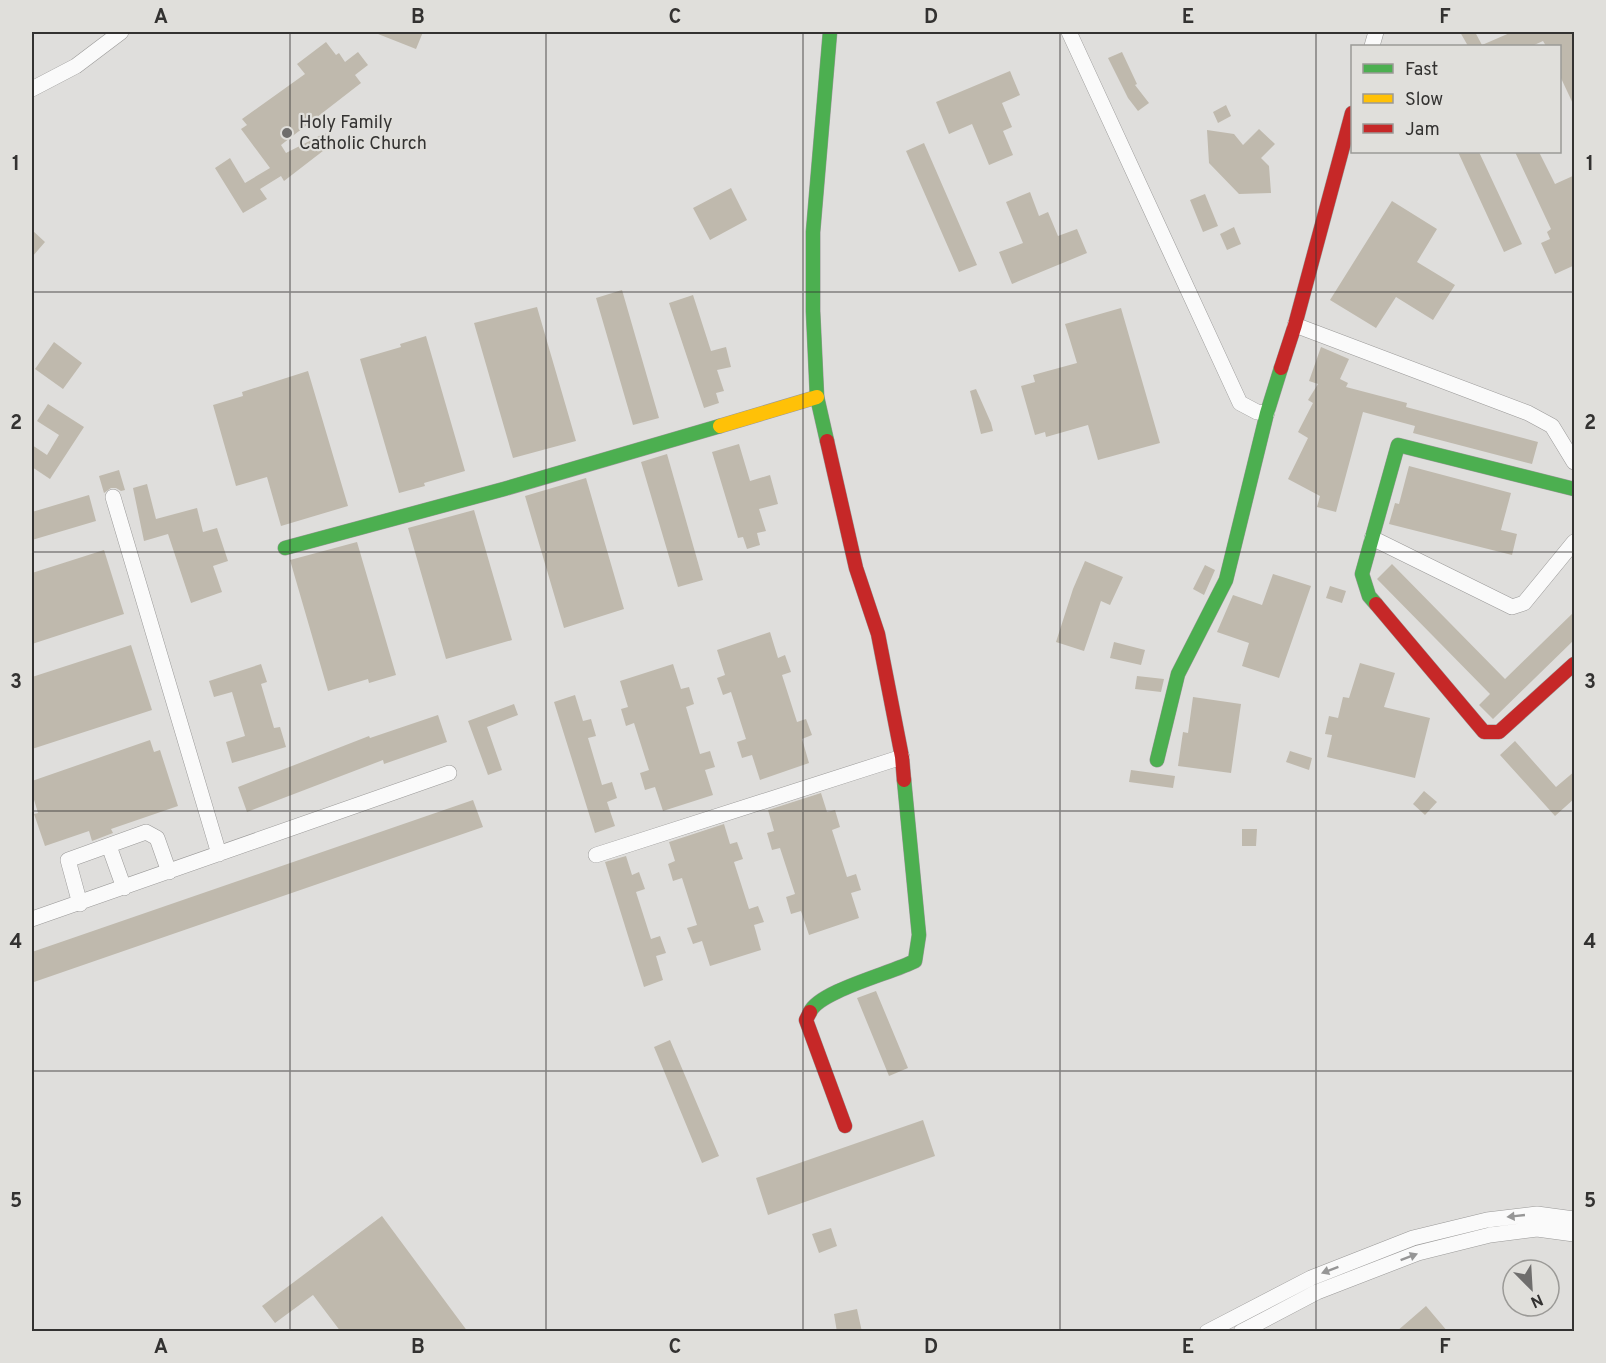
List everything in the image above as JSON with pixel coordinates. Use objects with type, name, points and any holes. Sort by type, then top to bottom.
[{"type":"street","points":[[32,89],[76,66],[121,32]]},
{"type":"street","points":[[830,32],[813,232],[813,311],[817,397],[856,568],[878,634],[902,757],[919,935],[915,961],[900,969],[829,994],[812,1006],[807,1020],[845,1126]]},
{"type":"street","points":[[1070,32],[1240,403],[1257,412],[1268,413]]},
{"type":"street","points":[[1157,760],[1178,674],[1226,580],[1268,413],[1295,325],[1351,120]]},
{"type":"street","points":[[1295,325],[1528,413],[1552,426],[1575,462]]},
{"type":"street","points":[[285,548],[504,489],[817,397]]},
{"type":"street","points":[[1575,489],[1398,445],[1362,574],[1369,596],[1484,732],[1499,732],[1575,664]]},
{"type":"street","points":[[113,497],[219,854]]},
{"type":"street","points":[[1372,538],[1512,607],[1524,603],[1575,542]]},
{"type":"street","points":[[596,855],[902,757]]},
{"type":"street","points":[[32,919],[449,773]]},
{"type":"street","points":[[80,904],[68,860],[146,832],[157,838],[169,872]]},
{"type":"street","points":[[109,846],[124,888]]},
{"type":"street","points":[[1207,1332],[1311,1278],[1413,1239],[1487,1220],[1537,1214],[1575,1219]]},
{"type":"street","points":[[1241,1332],[1317,1292],[1418,1253],[1490,1235],[1537,1229],[1575,1234]]},
{"type":"building","points":[[373,32],[423,32],[416,49]]},
{"type":"building","points":[[1460,32],[1475,32],[1482,45],[1467,45]]},
{"type":"building","points":[[1512,32],[1571,32],[1575,40],[1575,108],[1561,78],[1561,45],[1545,45],[1543,41],[1534,45],[1482,45]]},
{"type":"building","points":[[326,42],[336,55],[339,53],[345,62],[358,52],[368,65],[355,75],[361,83],[281,145],[286,153],[325,133],[332,144],[284,181],[281,176],[260,189],[267,199],[243,213],[215,168],[230,158],[245,183],[270,168],[241,129],[247,125],[242,119],[305,74],[297,64]]},
{"type":"building","points":[[1122,52],[1137,84],[1135,85],[1149,103],[1138,111],[1128,98],[1108,58]]},
{"type":"building","points":[[1010,71],[1020,95],[1002,103],[1012,127],[1003,131],[1013,155],[989,165],[972,124],[949,134],[936,102]]},
{"type":"building","points":[[1226,105],[1231,116],[1218,123],[1213,112]]},
{"type":"building","points":[[1259,129],[1275,144],[1261,158],[1269,166],[1271,193],[1239,194],[1209,163],[1207,130],[1234,134],[1243,145]]},
{"type":"building","points":[[924,143],[977,265],[959,272],[906,151]]},
{"type":"building","points":[[1458,153],[1479,153],[1522,244],[1504,252]]},
{"type":"building","points":[[1515,153],[1540,153],[1555,184],[1575,175],[1575,265],[1555,274],[1541,243],[1550,239],[1547,232],[1551,229]]},
{"type":"building","points":[[731,188],[747,220],[710,240],[693,208]]},
{"type":"building","points":[[1030,192],[1039,216],[1048,212],[1058,236],[1077,229],[1087,253],[1012,284],[999,252],[1023,243],[1006,202]]},
{"type":"building","points":[[1205,194],[1218,226],[1203,232],[1190,200]]},
{"type":"building","points":[[1392,201],[1437,229],[1417,262],[1455,285],[1433,320],[1396,297],[1376,328],[1330,300]]},
{"type":"building","points":[[1234,227],[1241,244],[1227,250],[1220,234]]},
{"type":"building","points":[[32,230],[45,242],[32,257]]},
{"type":"building","points":[[622,290],[659,418],[633,425],[596,298]]},
{"type":"building","points":[[693,295],[711,351],[726,347],[731,367],[717,370],[724,391],[716,393],[719,403],[704,408],[669,303]]},
{"type":"building","points":[[537,307],[576,441],[513,458],[474,323]]},
{"type":"building","points":[[1121,308],[1160,443],[1098,460],[1088,425],[1046,437],[1045,432],[1035,435],[1021,386],[1035,382],[1033,375],[1077,363],[1065,324]]},
{"type":"building","points":[[426,336],[465,471],[399,493],[360,359],[401,347],[400,344]]},
{"type":"building","points":[[54,342],[82,363],[63,389],[35,369]]},
{"type":"building","points":[[1321,347],[1349,359],[1340,379],[1348,383],[1346,387],[1407,403],[1406,407],[1538,442],[1532,464],[1413,433],[1415,426],[1363,412],[1336,512],[1317,507],[1320,496],[1288,479],[1308,438],[1298,432],[1313,403],[1308,400],[1318,384],[1309,381]]},
{"type":"building","points":[[308,371],[348,506],[281,526],[267,477],[236,486],[213,405],[243,396],[242,392]]},
{"type":"building","points":[[976,389],[993,431],[981,434],[970,391]]},
{"type":"building","points":[[48,404],[84,427],[50,479],[32,467],[32,445],[47,455],[59,435],[37,421]]},
{"type":"building","points":[[739,444],[750,481],[770,475],[778,504],[759,509],[766,531],[757,533],[760,545],[747,549],[743,537],[738,538],[712,452]]},
{"type":"building","points":[[667,454],[703,580],[678,587],[641,462]]},
{"type":"building","points":[[1409,466],[1511,493],[1501,530],[1517,534],[1512,555],[1389,524],[1395,503],[1399,504]]},
{"type":"building","points":[[119,470],[125,490],[111,488],[104,493],[99,476]]},
{"type":"building","points":[[586,478],[624,609],[564,628],[525,496]]},
{"type":"building","points":[[147,484],[156,519],[197,508],[203,532],[217,528],[228,561],[213,566],[222,592],[191,603],[168,534],[144,541],[133,488]]},
{"type":"building","points":[[89,495],[96,521],[32,540],[32,512]]},
{"type":"building","points":[[474,510],[512,640],[446,659],[408,528]]},
{"type":"building","points":[[357,542],[396,675],[369,683],[368,679],[328,691],[290,560]]},
{"type":"building","points":[[104,550],[124,614],[32,644],[32,573]]},
{"type":"building","points":[[1085,561],[1123,577],[1110,605],[1101,601],[1084,651],[1056,642],[1073,589]]},
{"type":"building","points":[[1392,564],[1505,679],[1575,611],[1575,639],[1493,719],[1479,705],[1490,694],[1377,579]]},
{"type":"building","points":[[1205,565],[1215,570],[1204,595],[1193,589]]},
{"type":"building","points":[[1273,574],[1311,586],[1279,678],[1242,666],[1249,643],[1217,632],[1233,595],[1262,605]]},
{"type":"building","points":[[1330,586],[1346,591],[1342,603],[1326,598]]},
{"type":"building","points":[[770,632],[778,658],[785,655],[791,672],[782,675],[797,722],[806,719],[812,735],[802,739],[809,763],[760,780],[752,755],[742,758],[737,742],[746,739],[731,692],[723,695],[717,678],[725,675],[717,650]]},
{"type":"building","points":[[1114,642],[1145,650],[1141,665],[1110,658]]},
{"type":"building","points":[[131,645],[152,710],[32,749],[32,677]]},
{"type":"building","points":[[1360,663],[1395,673],[1384,707],[1430,718],[1415,778],[1327,757],[1332,735],[1325,734],[1329,716],[1338,718],[1343,697],[1349,698]]},
{"type":"building","points":[[261,664],[267,682],[261,684],[274,728],[280,727],[286,747],[232,763],[226,742],[245,736],[232,692],[214,697],[209,681]]},
{"type":"building","points":[[673,664],[681,689],[689,687],[694,704],[686,707],[700,754],[710,751],[715,767],[705,770],[713,795],[663,811],[655,787],[645,790],[640,773],[649,770],[634,723],[626,726],[621,709],[628,707],[620,681]]},
{"type":"building","points":[[1137,676],[1164,679],[1161,692],[1135,689]]},
{"type":"building","points":[[575,695],[583,721],[591,719],[596,736],[588,738],[602,785],[612,782],[617,798],[607,802],[615,826],[595,833],[554,702]]},
{"type":"building","points":[[1193,697],[1241,704],[1231,773],[1178,766],[1183,732],[1188,733]]},
{"type":"building","points":[[514,704],[518,715],[487,727],[502,770],[488,775],[468,721]]},
{"type":"building","points":[[438,715],[447,742],[384,764],[383,760],[247,812],[238,787],[369,736],[370,738]]},
{"type":"building","points":[[150,740],[154,752],[160,750],[178,806],[111,829],[113,833],[92,841],[89,831],[45,846],[34,814],[38,813],[32,793],[32,781]]},
{"type":"building","points":[[1515,741],[1556,787],[1575,771],[1575,798],[1555,816],[1500,755]]},
{"type":"building","points":[[1290,751],[1312,758],[1309,770],[1286,762]]},
{"type":"building","points":[[1131,770],[1175,776],[1173,788],[1129,782]]},
{"type":"building","points":[[1424,791],[1437,802],[1425,815],[1413,804]]},
{"type":"building","points":[[821,793],[827,812],[835,810],[840,827],[832,830],[847,877],[856,874],[861,890],[851,893],[859,918],[809,935],[801,911],[791,914],[786,897],[795,894],[780,848],[772,850],[767,833],[774,831],[768,810]]},
{"type":"building","points":[[473,800],[483,827],[34,982],[32,952]]},
{"type":"building","points":[[724,824],[730,844],[737,842],[743,859],[734,862],[749,909],[758,906],[764,922],[754,925],[761,950],[710,966],[702,941],[693,944],[687,928],[697,925],[682,878],[673,881],[668,864],[675,861],[669,842]]},
{"type":"building","points":[[1242,829],[1257,829],[1256,846],[1242,846]]},
{"type":"building","points":[[626,856],[632,875],[639,872],[645,889],[636,892],[651,939],[660,936],[666,953],[656,956],[663,980],[644,987],[605,862]]},
{"type":"building","points":[[876,991],[908,1068],[889,1076],[857,998]]},
{"type":"building","points":[[670,1040],[719,1156],[702,1163],[654,1047]]},
{"type":"building","points":[[923,1120],[935,1156],[768,1215],[756,1178]]},
{"type":"building","points":[[382,1216],[468,1332],[341,1332],[313,1295],[275,1323],[262,1306]]},
{"type":"building","points":[[831,1228],[837,1246],[819,1253],[812,1234]]},
{"type":"building","points":[[1426,1306],[1448,1332],[1396,1332]]},
{"type":"building","points":[[857,1309],[862,1332],[837,1332],[834,1314]]},
{"type":"traffic: fast","points":[[827,441],[817,397],[813,311],[813,232],[830,32]]},
{"type":"traffic: fast","points":[[1157,760],[1178,674],[1226,580],[1267,413],[1281,368]]},
{"type":"traffic: fast","points":[[285,548],[504,489],[720,426]]},
{"type":"traffic: fast","points":[[1376,604],[1369,596],[1362,574],[1398,445],[1574,489]]},
{"type":"traffic: fast","points":[[810,1012],[816,1004],[841,990],[915,961],[919,935],[904,780]]},
{"type":"traffic: slow","points":[[720,426],[817,397]]},
{"type":"traffic: jam","points":[[1281,368],[1295,325],[1351,117]]},
{"type":"traffic: jam","points":[[827,441],[856,568],[878,634],[902,757],[904,780]]},
{"type":"traffic: jam","points":[[1376,604],[1484,732],[1499,732],[1574,664]]},
{"type":"traffic: jam","points":[[810,1012],[806,1020],[845,1126]]},
{"type":"place","name":"Holy Family Catholic Church","points":[[287,133]]}]
